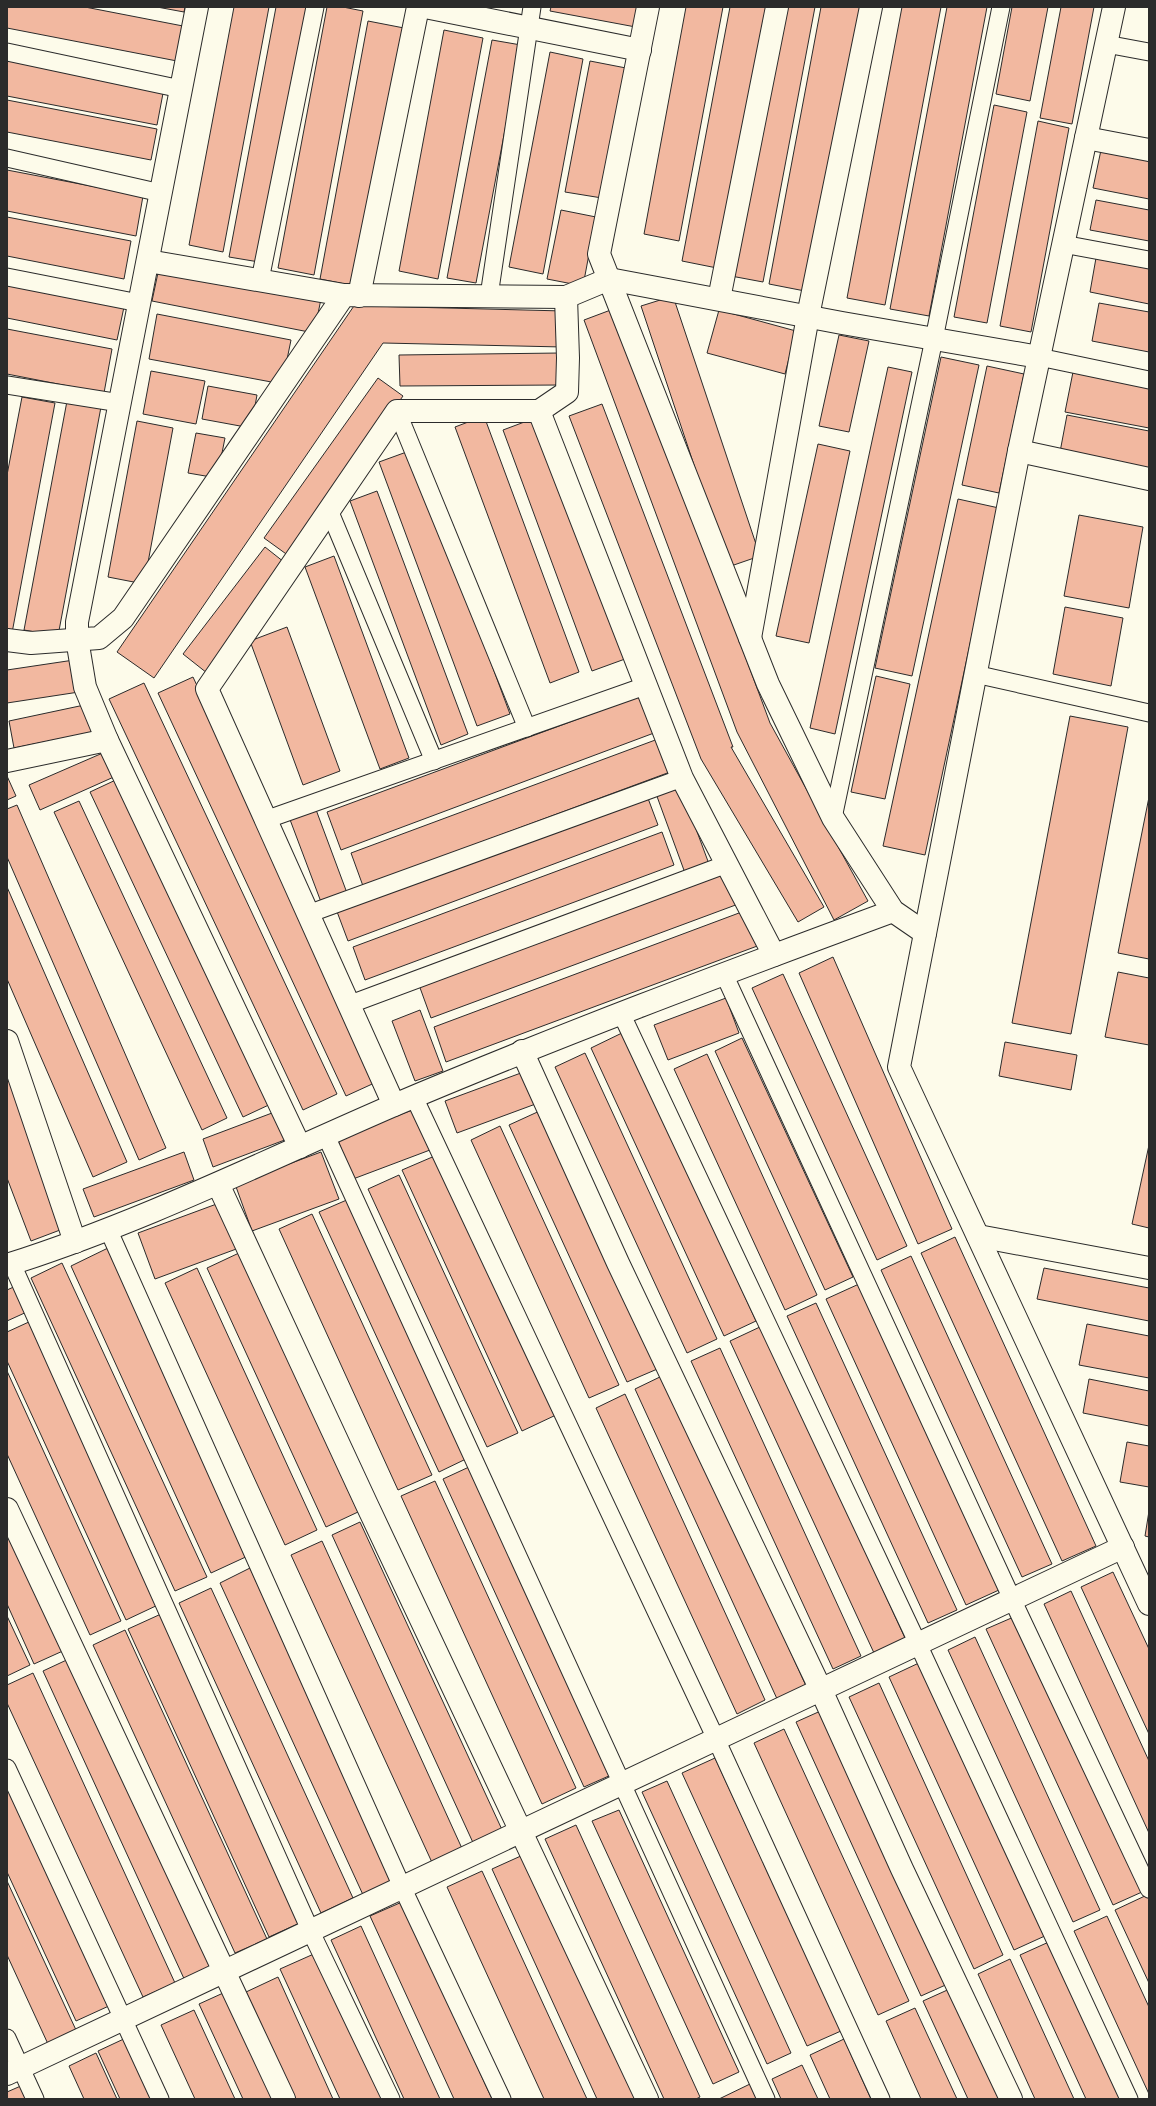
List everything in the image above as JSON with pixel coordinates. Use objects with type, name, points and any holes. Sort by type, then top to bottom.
[{"type":"street","points":[[197,7],[77,622],[77,639],[85,687],[106,740],[300,1147]]},
{"type":"street","points":[[7,640],[31,643],[98,638],[123,618],[351,295],[418,7]]},
{"type":"street","points":[[425,7],[530,17],[640,50]]},
{"type":"street","points":[[648,7],[599,254],[768,684],[833,818],[892,911],[925,933]]},
{"type":"street","points":[[718,299],[777,7]]},
{"type":"street","points":[[750,639],[808,316],[871,7]]},
{"type":"street","points":[[1114,7],[1019,451],[899,1067],[1148,1602]]},
{"type":"street","points":[[1086,138],[1149,150]]},
{"type":"street","points":[[148,261],[351,295],[566,297],[610,279],[934,339],[1039,356]]},
{"type":"street","points":[[394,1105],[207,689],[397,411],[539,412],[567,392],[568,358],[566,297]]},
{"type":"street","points":[[539,412],[682,778],[774,955]]},
{"type":"street","points":[[1019,451],[1149,479]]},
{"type":"street","points":[[7,761],[106,740]]},
{"type":"street","points":[[10,1264],[75,1242],[218,1184],[394,1105],[522,1051],[892,911]]},
{"type":"street","points":[[7,1041],[75,1242]]},
{"type":"street","points":[[522,1051],[618,1263],[821,1690],[902,1869],[1011,2099]]},
{"type":"street","points":[[218,1184],[520,1832],[647,2099]]},
{"type":"street","points":[[978,1236],[1149,1268]]},
{"type":"street","points":[[7,1509],[226,1972],[284,2099]]},
{"type":"street","points":[[14,2071],[403,1889],[621,1784],[1123,1547]]},
{"type":"lane","points":[[260,280],[316,7]]},
{"type":"lane","points":[[833,818],[934,339],[1000,7]]},
{"type":"lane","points":[[489,296],[530,17]]},
{"type":"lane","points":[[1106,44],[1149,52]]},
{"type":"lane","points":[[7,52],[181,90]]},
{"type":"lane","points":[[7,158],[161,193]]},
{"type":"lane","points":[[1063,244],[1149,260]]},
{"type":"lane","points":[[7,277],[139,303]]},
{"type":"lane","points":[[1039,356],[1149,380]]},
{"type":"lane","points":[[7,385],[120,403]]},
{"type":"lane","points":[[397,411],[527,728]]},
{"type":"lane","points":[[329,510],[434,760]]},
{"type":"lane","points":[[975,674],[1149,713]]},
{"type":"lane","points":[[265,820],[645,686]]},
{"type":"lane","points":[[308,914],[682,778]]},
{"type":"lane","points":[[348,1004],[727,864]]},
{"type":"lane","points":[[724,974],[1012,1599],[1149,1889]]},
{"type":"lane","points":[[621,1013],[918,1644],[1129,2099]]},
{"type":"lane","points":[[414,1097],[716,1739],[881,2099]]},
{"type":"lane","points":[[326,1136],[766,2099]]},
{"type":"lane","points":[[108,1229],[403,1889],[502,2099]]},
{"type":"lane","points":[[10,1264],[310,1932],[391,2099]]},
{"type":"lane","points":[[7,1768],[160,2099]]},
{"type":"lane","points":[[7,2038],[14,2071],[35,2099]]},
{"type":"building","points":[[7,7],[85,7],[183,26],[177,61],[7,28]]},
{"type":"building","points":[[157,7],[185,7],[184,12]]},
{"type":"building","points":[[234,7],[269,7],[223,252],[189,245]]},
{"type":"building","points":[[276,7],[307,7],[259,262],[229,257]]},
{"type":"building","points":[[327,7],[343,7],[363,11],[314,275],[278,268]]},
{"type":"building","points":[[551,7],[645,7],[641,28],[550,11]]},
{"type":"building","points":[[686,7],[723,7],[679,241],[644,234]]},
{"type":"building","points":[[730,7],[771,7],[722,269],[682,261]]},
{"type":"building","points":[[782,7],[815,7],[763,282],[731,276]]},
{"type":"building","points":[[821,7],[863,7],[810,292],[769,284]]},
{"type":"building","points":[[902,7],[941,7],[885,305],[847,298]]},
{"type":"building","points":[[947,7],[987,7],[929,316],[890,309]]},
{"type":"building","points":[[1012,7],[1048,7],[1030,101],[996,94]]},
{"type":"building","points":[[1061,7],[1094,7],[1072,124],[1040,118]]},
{"type":"building","points":[[368,21],[404,28],[355,286],[320,279]]},
{"type":"building","points":[[444,30],[483,38],[438,279],[399,271]]},
{"type":"building","points":[[492,40],[521,45],[476,283],[447,278]]},
{"type":"building","points":[[550,52],[583,59],[543,274],[509,267]]},
{"type":"building","points":[[7,57],[164,88],[157,125],[7,96]]},
{"type":"building","points":[[590,61],[626,68],[602,198],[565,192]]},
{"type":"building","points":[[7,100],[157,129],[151,160],[7,132]]},
{"type":"building","points":[[994,105],[1027,112],[987,323],[954,317]]},
{"type":"building","points":[[1038,121],[1069,128],[1031,332],[1000,326]]},
{"type":"building","points":[[1101,150],[1149,160],[1149,199],[1093,188]]},
{"type":"building","points":[[7,170],[143,196],[136,236],[7,211]]},
{"type":"building","points":[[1096,200],[1149,210],[1149,241],[1090,230]]},
{"type":"building","points":[[561,210],[596,217],[583,286],[547,279]]},
{"type":"building","points":[[7,217],[131,241],[124,279],[7,256]]},
{"type":"building","points":[[1096,258],[1149,268],[1149,304],[1090,292]]},
{"type":"building","points":[[159,268],[321,299],[314,333],[152,301]]},
{"type":"building","points":[[7,284],[124,307],[117,340],[7,318]]},
{"type":"building","points":[[673,296],[760,556],[728,567],[641,306]]},
{"type":"building","points":[[358,300],[367,306],[564,311],[563,347],[383,343],[154,678],[117,652]]},
{"type":"building","points":[[1099,303],[1149,312],[1149,352],[1092,341]]},
{"type":"building","points":[[616,308],[770,723],[868,901],[834,920],[737,732],[584,320]]},
{"type":"building","points":[[719,310],[796,331],[785,374],[707,353]]},
{"type":"building","points":[[157,314],[291,340],[282,384],[149,359]]},
{"type":"building","points":[[7,329],[112,349],[104,393],[7,374]]},
{"type":"building","points":[[839,335],[869,341],[849,432],[819,426]]},
{"type":"building","points":[[560,353],[560,385],[400,386],[399,355]]},
{"type":"building","points":[[941,357],[979,365],[912,676],[875,668]]},
{"type":"building","points":[[987,366],[1024,374],[999,493],[962,485]]},
{"type":"building","points":[[888,367],[912,372],[835,734],[810,728]]},
{"type":"building","points":[[151,371],[205,381],[196,424],[143,414]]},
{"type":"building","points":[[1073,372],[1149,387],[1149,428],[1065,412]]},
{"type":"building","points":[[378,378],[403,396],[289,556],[264,538]]},
{"type":"building","points":[[208,386],[257,395],[251,428],[202,419]]},
{"type":"building","points":[[22,397],[55,403],[12,633],[7,632],[7,475]]},
{"type":"building","points":[[67,401],[101,407],[58,636],[24,630]]},
{"type":"building","points":[[602,404],[733,747],[731,747],[824,907],[798,922],[701,759],[569,416]]},
{"type":"building","points":[[1067,415],[1149,431],[1149,469],[1060,452]]},
{"type":"building","points":[[484,416],[579,672],[550,683],[455,427]]},
{"type":"building","points":[[535,418],[625,659],[592,671],[503,430]]},
{"type":"building","points":[[137,421],[173,428],[144,584],[108,577]]},
{"type":"building","points":[[196,433],[225,438],[217,478],[188,473]]},
{"type":"building","points":[[818,444],[850,451],[809,643],[776,636]]},
{"type":"building","points":[[412,450],[510,714],[477,726],[379,462]]},
{"type":"building","points":[[377,491],[468,734],[441,745],[350,501]]},
{"type":"building","points":[[958,499],[999,508],[925,855],[883,846]]},
{"type":"building","points":[[1079,515],[1143,527],[1129,608],[1064,596]]},
{"type":"building","points":[[265,547],[289,566],[207,673],[183,654]]},
{"type":"building","points":[[334,556],[409,758],[380,769],[305,567]]},
{"type":"building","points":[[1065,607],[1123,618],[1111,686],[1053,674]]},
{"type":"building","points":[[287,627],[340,771],[303,785],[250,641]]},
{"type":"building","points":[[74,660],[79,692],[7,703],[7,670]]},
{"type":"building","points":[[876,676],[910,684],[885,799],[851,792]]},
{"type":"building","points":[[193,677],[381,1080],[346,1096],[158,693]]},
{"type":"building","points":[[144,683],[337,1094],[303,1110],[109,699]]},
{"type":"building","points":[[640,696],[654,733],[341,850],[327,812]]},
{"type":"building","points":[[89,704],[94,732],[14,748],[9,721]]},
{"type":"building","points":[[1070,716],[1128,727],[1071,1034],[1012,1023]]},
{"type":"building","points":[[658,739],[670,772],[363,886],[351,853]]},
{"type":"building","points":[[105,752],[116,776],[40,810],[29,785]]},
{"type":"building","points":[[7,776],[16,796],[7,800]]},
{"type":"building","points":[[120,778],[273,1103],[243,1117],[90,792]]},
{"type":"building","points":[[679,783],[709,864],[685,873],[655,791]]},
{"type":"building","points":[[646,793],[658,825],[348,941],[336,909]]},
{"type":"building","points":[[1149,797],[1149,959],[1118,953]]},
{"type":"building","points":[[79,801],[227,1118],[202,1130],[54,812]]},
{"type":"building","points":[[17,805],[166,1148],[139,1160],[7,857],[7,809]]},
{"type":"building","points":[[315,807],[347,893],[321,902],[289,817]]},
{"type":"building","points":[[662,832],[674,865],[365,980],[353,947]]},
{"type":"building","points":[[728,870],[741,903],[431,1018],[419,985]]},
{"type":"building","points":[[7,887],[127,1162],[93,1177],[7,979]]},
{"type":"building","points":[[747,910],[760,945],[446,1062],[434,1027]]},
{"type":"building","points":[[833,957],[952,1229],[918,1244],[799,973]]},
{"type":"building","points":[[1118,972],[1149,978],[1149,1045],[1105,1037]]},
{"type":"building","points":[[783,974],[907,1246],[877,1260],[752,988]]},
{"type":"building","points":[[726,998],[739,1033],[668,1060],[654,1025]]},
{"type":"building","points":[[420,1010],[443,1071],[415,1081],[392,1021]]},
{"type":"building","points":[[624,1032],[756,1321],[724,1336],[591,1048]]},
{"type":"building","points":[[742,1038],[853,1277],[825,1290],[715,1051]]},
{"type":"building","points":[[1005,1042],[1077,1055],[1071,1090],[999,1076]]},
{"type":"building","points":[[585,1053],[717,1339],[687,1353],[555,1067]]},
{"type":"building","points":[[707,1054],[817,1295],[785,1310],[674,1069]]},
{"type":"building","points":[[7,1067],[68,1227],[31,1241],[7,1178]]},
{"type":"building","points":[[529,1070],[541,1102],[457,1133],[445,1101]]},
{"type":"building","points":[[415,1109],[430,1150],[353,1179],[337,1138]]},
{"type":"building","points":[[544,1109],[662,1367],[627,1382],[509,1125]]},
{"type":"building","points":[[280,1110],[290,1138],[213,1167],[203,1139]]},
{"type":"building","points":[[500,1126],[619,1385],[589,1398],[471,1140]]},
{"type":"building","points":[[1149,1145],[1149,1228],[1132,1224]]},
{"type":"building","points":[[184,1152],[194,1180],[94,1217],[83,1189]]},
{"type":"building","points":[[321,1152],[339,1199],[252,1231],[235,1184]]},
{"type":"building","points":[[437,1155],[556,1415],[522,1431],[402,1170]]},
{"type":"building","points":[[399,1175],[518,1433],[487,1447],[368,1189]]},
{"type":"building","points":[[349,1199],[468,1458],[439,1472],[319,1212]]},
{"type":"building","points":[[222,1202],[239,1248],[155,1279],[138,1233]]},
{"type":"building","points":[[312,1214],[432,1475],[398,1490],[279,1229]]},
{"type":"building","points":[[955,1237],[1096,1546],[1062,1561],[921,1253]]},
{"type":"building","points":[[108,1248],[250,1555],[211,1573],[71,1266]]},
{"type":"building","points":[[239,1253],[358,1512],[326,1527],[207,1268]]},
{"type":"building","points":[[911,1256],[1052,1564],[1022,1577],[881,1270]]},
{"type":"building","points":[[62,1263],[207,1577],[175,1591],[31,1278]]},
{"type":"building","points":[[197,1268],[317,1530],[285,1545],[165,1283]]},
{"type":"building","points":[[1044,1268],[1149,1288],[1149,1321],[1037,1299]]},
{"type":"building","points":[[859,1284],[999,1590],[966,1605],[826,1299]]},
{"type":"building","points":[[18,1285],[29,1311],[7,1321],[7,1290]]},
{"type":"building","points":[[816,1303],[957,1610],[928,1623],[787,1316]]},
{"type":"building","points":[[31,1321],[160,1604],[126,1620],[7,1361],[7,1332]]},
{"type":"building","points":[[1087,1324],[1149,1336],[1149,1378],[1079,1365]]},
{"type":"building","points":[[762,1326],[905,1638],[874,1653],[730,1341]]},
{"type":"building","points":[[720,1348],[861,1656],[833,1669],[691,1361]]},
{"type":"building","points":[[7,1371],[121,1621],[90,1635],[7,1454]]},
{"type":"building","points":[[664,1375],[807,1688],[778,1701],[635,1389]]},
{"type":"building","points":[[1089,1379],[1149,1391],[1149,1426],[1083,1413]]},
{"type":"building","points":[[625,1394],[765,1700],[737,1714],[596,1408]]},
{"type":"building","points":[[1127,1442],[1149,1446],[1149,1487],[1120,1482]]},
{"type":"building","points":[[469,1467],[611,1775],[584,1787],[443,1479]]},
{"type":"building","points":[[435,1481],[576,1788],[542,1804],[401,1496]]},
{"type":"building","points":[[1149,1511],[1149,1537],[1145,1536]]},
{"type":"building","points":[[360,1522],[504,1834],[475,1847],[332,1535]]},
{"type":"building","points":[[7,1523],[65,1650],[34,1664],[7,1604]]},
{"type":"building","points":[[322,1541],[465,1855],[435,1869],[291,1555]]},
{"type":"building","points":[[250,1568],[394,1883],[364,1897],[220,1583]]},
{"type":"building","points":[[1113,1572],[1149,1649],[1149,1734],[1081,1587]]},
{"type":"building","points":[[211,1588],[353,1898],[321,1913],[179,1603]]},
{"type":"building","points":[[1071,1591],[1149,1761],[1149,1833],[1044,1604]]},
{"type":"building","points":[[161,1614],[302,1922],[269,1937],[128,1629]]},
{"type":"building","points":[[7,1616],[30,1665],[7,1676]]},
{"type":"building","points":[[1016,1616],[1142,1892],[1113,1905],[986,1629]]},
{"type":"building","points":[[125,1630],[267,1939],[235,1953],[93,1645]]},
{"type":"building","points":[[975,1637],[1100,1910],[1073,1922],[948,1650]]},
{"type":"building","points":[[73,1657],[216,1969],[186,1983],[43,1671]]},
{"type":"building","points":[[921,1662],[1047,1935],[1014,1950],[889,1677]]},
{"type":"building","points":[[33,1673],[175,1983],[143,1997],[7,1703],[7,1685]]},
{"type":"building","points":[[879,1683],[1003,1955],[974,1969],[849,1697]]},
{"type":"building","points":[[825,1709],[950,1983],[921,1996],[796,1722]]},
{"type":"building","points":[[784,1729],[909,2001],[878,2015],[754,1743]]},
{"type":"building","points":[[715,1758],[841,2031],[807,2046],[682,1773]]},
{"type":"building","points":[[7,1778],[111,2005],[76,2021],[7,1872]]},
{"type":"building","points":[[667,1781],[791,2053],[767,2064],[642,1792]]},
{"type":"building","points":[[619,1810],[739,2072],[713,2084],[592,1821]]},
{"type":"building","points":[[576,1825],[700,2097],[696,2099],[664,2099],[545,1839]]},
{"type":"building","points":[[523,1855],[636,2099],[597,2099],[492,1869]]},
{"type":"building","points":[[482,1871],[587,2099],[544,2099],[447,1887]]},
{"type":"building","points":[[7,1881],[76,2030],[48,2044],[7,1955]]},
{"type":"building","points":[[1147,1895],[1149,1900],[1149,1983],[1115,1910]]},
{"type":"building","points":[[402,1902],[492,2099],[454,2099],[370,1916]]},
{"type":"building","points":[[1107,1916],[1149,2007],[1149,2094],[1074,1931]]},
{"type":"building","points":[[361,1926],[440,2099],[404,2099],[331,1940]]},
{"type":"building","points":[[1051,1941],[1123,2099],[1086,2099],[1020,1955]]},
{"type":"building","points":[[316,1953],[383,2099],[340,2099],[280,1969]]},
{"type":"building","points":[[1010,1959],[1074,2099],[1035,2099],[978,1974]]},
{"type":"building","points":[[278,1977],[333,2099],[295,2099],[246,1992]]},
{"type":"building","points":[[954,1987],[1005,2099],[968,2099],[923,2001]]},
{"type":"building","points":[[232,1989],[282,2099],[243,2099],[199,2004]]},
{"type":"building","points":[[915,2008],[957,2099],[921,2099],[886,2021]]},
{"type":"building","points":[[194,2010],[235,2099],[195,2099],[161,2025]]},
{"type":"building","points":[[128,2037],[156,2099],[120,2099],[98,2051]]},
{"type":"building","points":[[844,2039],[871,2099],[830,2099],[810,2055]]},
{"type":"building","points":[[96,2053],[117,2099],[84,2099],[69,2066]]},
{"type":"building","points":[[802,2065],[818,2099],[781,2099],[772,2079]]},
{"type":"building","points":[[750,2084],[757,2099],[719,2099]]},
{"type":"building","points":[[23,2085],[29,2099],[7,2099],[7,2092]]}]
